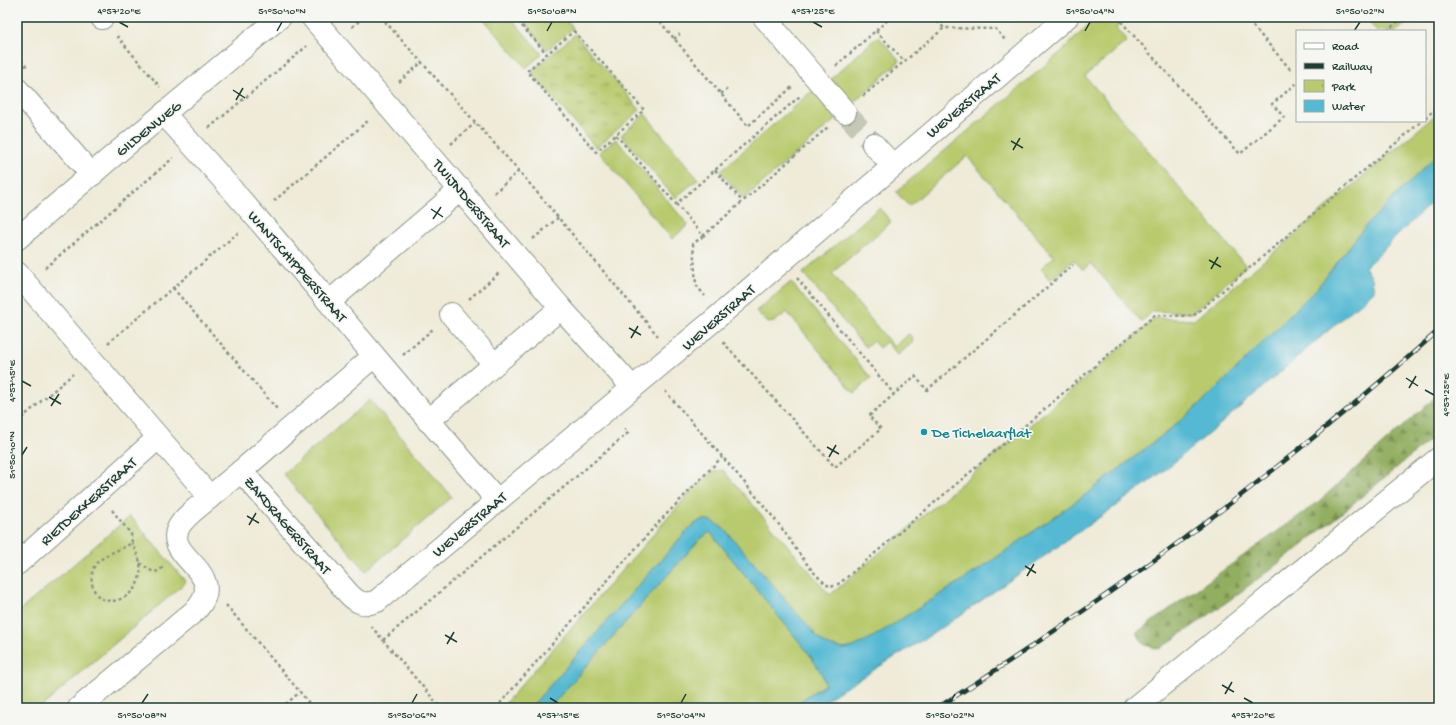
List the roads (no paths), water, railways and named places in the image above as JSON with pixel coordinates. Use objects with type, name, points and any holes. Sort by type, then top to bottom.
[{"type":"street","name":"GILDENWEG","points":[[17,239],[280,17]]},
{"type":"street","name":"TWIJNDERSTRAAT","points":[[312,17],[461,189],[561,308],[632,387]]},
{"type":"street","points":[[764,17],[845,112]]},
{"type":"street","name":"WEVERSTRAAT","points":[[361,603],[366,604],[377,601],[632,387],[708,326],[892,166],[1067,17]]},
{"type":"street","points":[[17,89],[92,175]]},
{"type":"street","name":"WANTSCHIPPERSTRAAT","points":[[170,109],[256,217],[428,421],[497,500]]},
{"type":"street","points":[[873,144],[892,166]]},
{"type":"street","points":[[329,302],[461,189]]},
{"type":"street","points":[[17,272],[90,360],[210,497]]},
{"type":"street","points":[[428,421],[561,308]]},
{"type":"street","points":[[451,314],[494,364]]},
{"type":"street","points":[[241,471],[374,356]]},
{"type":"street","name":"RIETDEKKERSTRAAT","points":[[17,564],[158,438]]},
{"type":"street","points":[[1134,708],[1439,458]]},
{"type":"street","name":"ZAKDRAGERSTRAAT","points":[[79,708],[197,609],[207,594],[207,585],[203,577],[182,551],[176,539],[179,526],[241,471],[348,593],[361,603]]},
{"type":"water","points":[[1439,153],[1439,196],[1365,267],[1372,278],[1374,291],[1218,426],[1161,473],[945,626],[835,694],[816,708],[790,708],[825,685],[823,676],[810,655],[710,532],[699,540],[549,708],[530,708],[683,535],[693,525],[702,520],[713,522],[725,530],[821,641],[829,646],[844,649],[854,647],[873,637],[980,569],[1088,493],[1168,431],[1206,399],[1317,288],[1367,224]]},
{"type":"tunnel","points":[[845,112],[873,144]]},
{"type":"railway","points":[[937,708],[1068,621],[1196,530],[1320,432],[1439,330]]},
{"type":"place","name":"De Tichelaarflat","points":[[924,432]]}]
